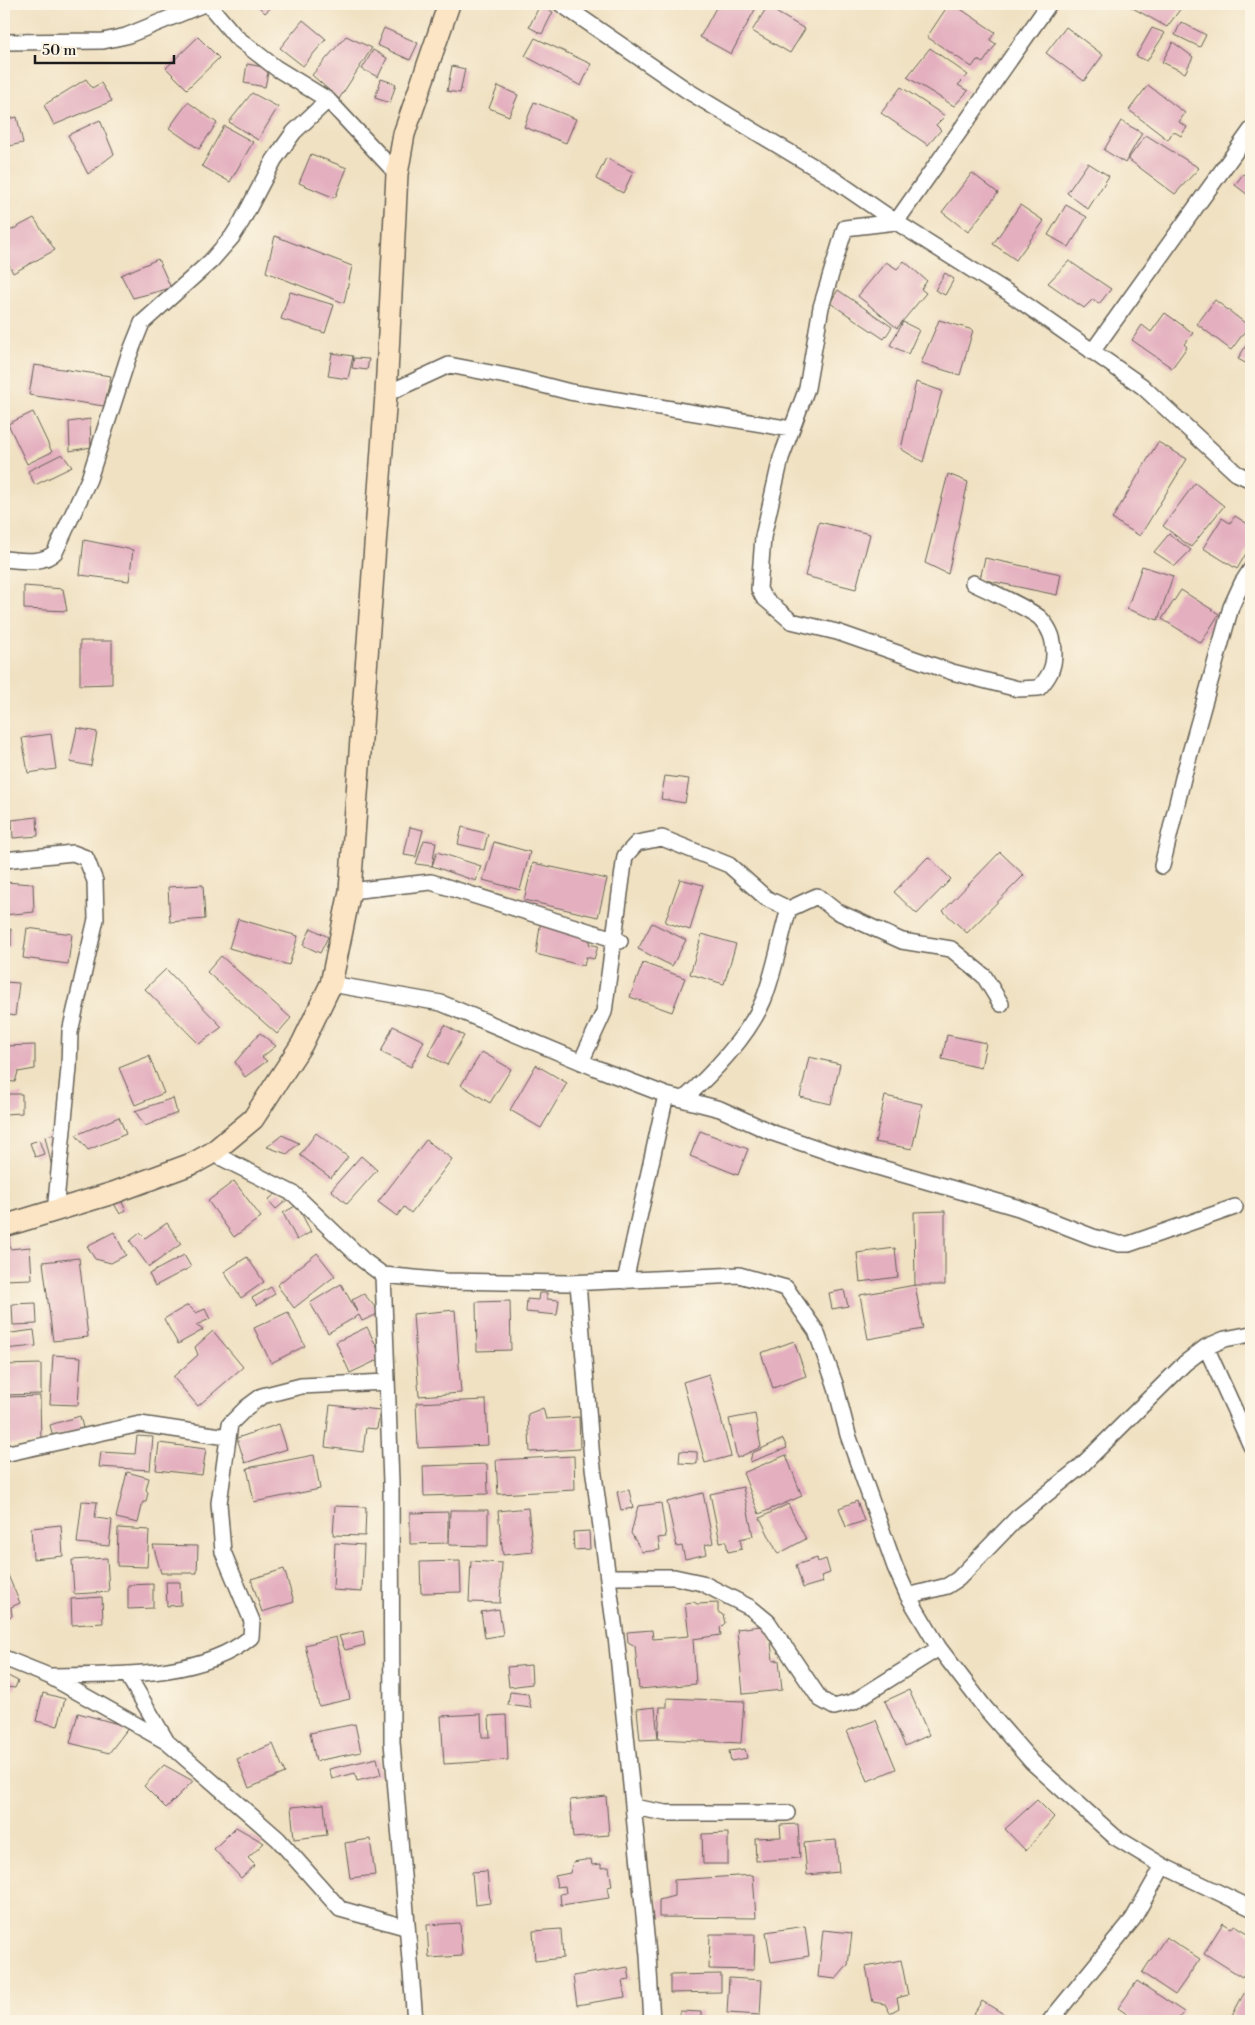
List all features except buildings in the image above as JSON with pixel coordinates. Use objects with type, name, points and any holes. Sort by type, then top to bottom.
[{"type":"main road","points":[[4,1226],[55,1212],[185,1166],[212,1154],[253,1119],[302,1044],[330,984],[350,891],[386,394],[396,174],[404,134],[449,4]]},
{"type":"street","points":[[4,42],[103,41],[126,36],[204,4]]},
{"type":"street","points":[[208,4],[236,37],[276,68],[328,100],[396,174]]},
{"type":"street","points":[[562,4],[688,91],[829,176],[896,222],[972,268],[1142,386],[1236,473],[1251,480]]},
{"type":"street","points":[[973,584],[1040,617],[1049,629],[1054,641],[1054,658],[1050,676],[1039,688],[1018,689],[952,672],[837,632],[791,621],[770,605],[759,588],[763,537],[781,458],[807,388],[821,307],[845,228],[896,222],[1049,4]]},
{"type":"street","points":[[4,559],[36,561],[51,557],[55,552],[89,479],[128,358],[142,323],[211,261],[232,237],[274,160],[294,132],[328,100]]},
{"type":"street","points":[[1092,352],[1251,130]]},
{"type":"street","points":[[386,394],[449,366],[516,378],[570,392],[791,428]]},
{"type":"street","points":[[1162,866],[1183,778],[1231,607],[1251,569]]},
{"type":"street","points":[[581,1062],[604,1012],[617,940],[619,887],[625,856],[637,843],[662,838],[729,865],[766,898],[789,910]]},
{"type":"street","points":[[4,860],[73,853],[82,855],[86,858],[95,881],[96,919],[70,1032],[69,1068],[55,1212]]},
{"type":"street","points":[[350,891],[430,882],[617,940]]},
{"type":"street","points":[[684,1098],[712,1074],[763,1002],[789,910],[817,896],[836,911],[902,941],[950,949],[984,976],[1001,1004]]},
{"type":"street","points":[[330,984],[441,1003],[581,1062],[666,1095],[684,1098],[720,1109],[774,1133],[840,1156],[1019,1208],[1094,1237],[1119,1244],[1129,1244],[1236,1207]]},
{"type":"street","points":[[625,1282],[666,1095]]},
{"type":"street","points":[[212,1154],[294,1194],[363,1260],[384,1275],[446,1281],[578,1283],[739,1275],[786,1288],[816,1331],[864,1481],[895,1567],[908,1596],[939,1648],[984,1708],[1032,1762],[1115,1837],[1163,1866],[1251,1908]]},
{"type":"street","points":[[384,1275],[391,1482],[392,1742],[405,1927],[415,2021]]},
{"type":"street","points":[[578,1283],[592,1460],[617,1645],[648,1954],[652,2021]]},
{"type":"street","points":[[908,1596],[947,1586],[958,1578],[1018,1517],[1079,1468],[1185,1364],[1206,1347],[1225,1339],[1251,1334]]},
{"type":"street","points":[[1206,1347],[1251,1446]]},
{"type":"street","points":[[49,1676],[127,1674],[187,1668],[242,1645],[251,1637],[252,1621],[223,1552],[218,1503],[230,1424],[247,1407],[262,1396],[301,1386],[387,1382]]},
{"type":"street","points":[[4,1454],[140,1424],[227,1436]]},
{"type":"street","points":[[608,1577],[674,1577],[702,1583],[751,1608],[768,1622],[820,1699],[834,1707],[853,1702],[939,1648]]},
{"type":"street","points":[[4,1658],[49,1676],[166,1742],[278,1839],[340,1909],[405,1927]]},
{"type":"street","points":[[127,1674],[166,1742]]},
{"type":"street","points":[[633,1807],[666,1813],[787,1813]]},
{"type":"street","points":[[1050,2021],[1133,1919],[1163,1866]]}]
